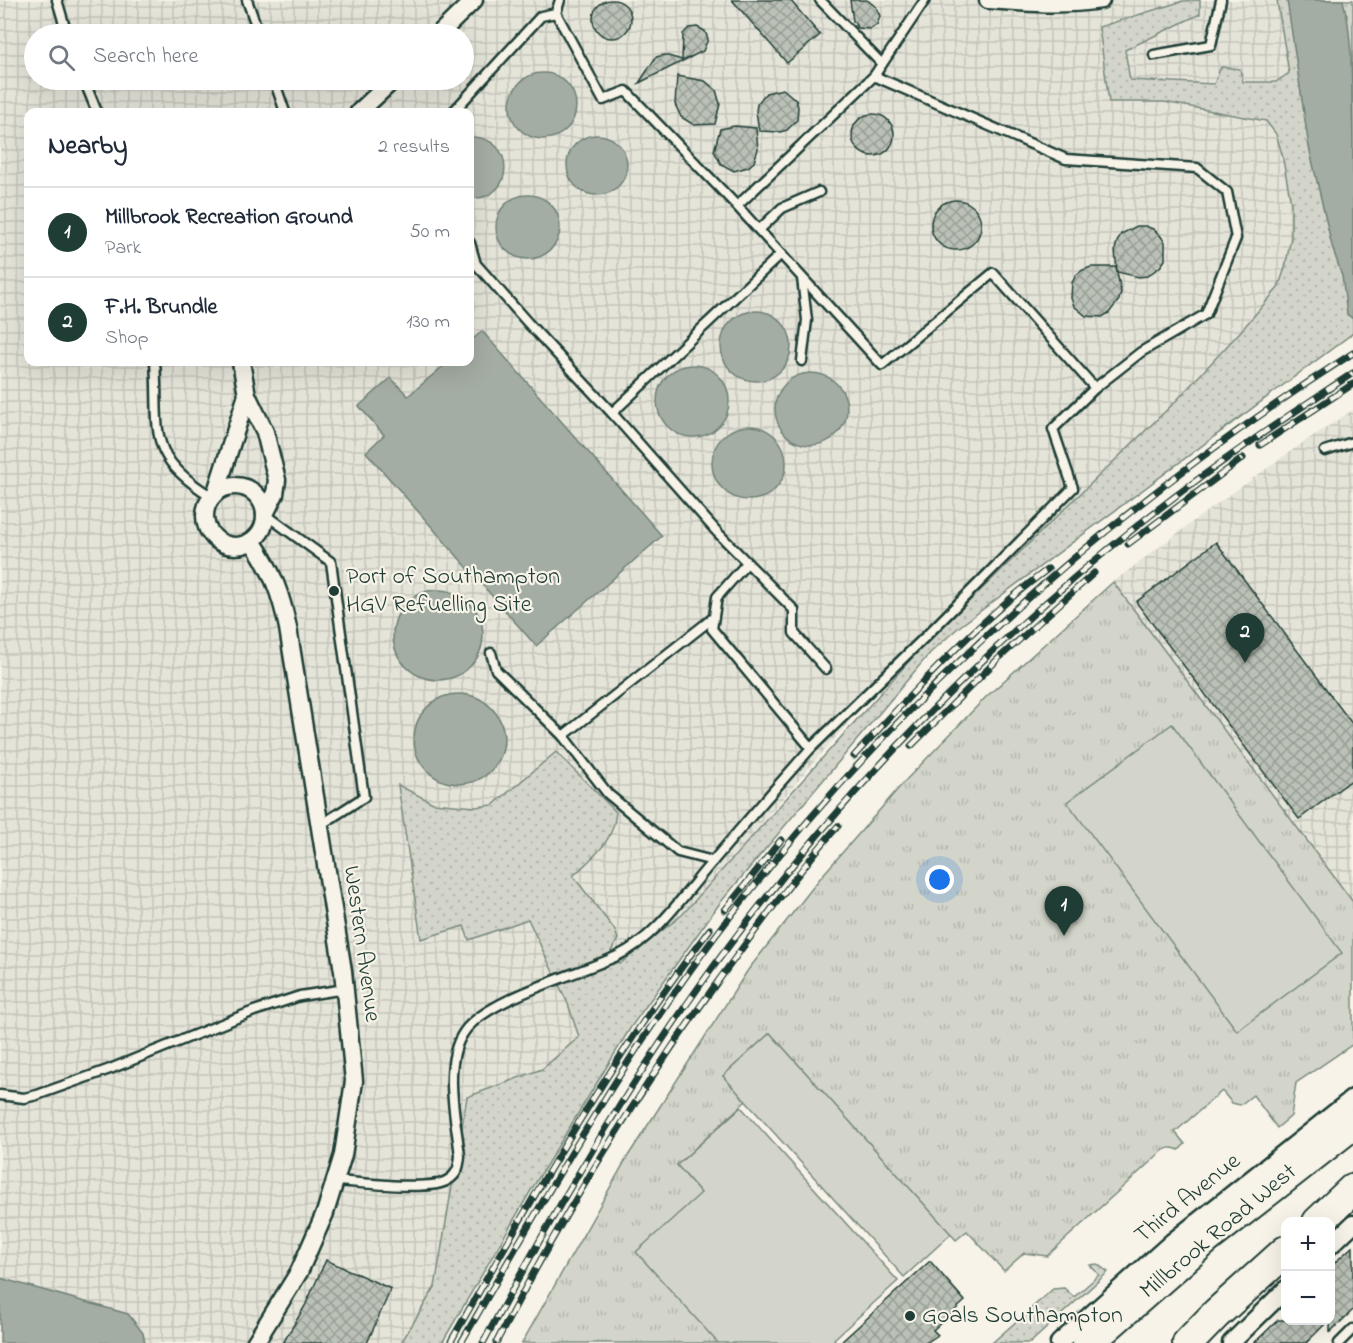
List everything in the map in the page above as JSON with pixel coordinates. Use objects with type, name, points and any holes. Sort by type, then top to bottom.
[{"type":"highway","name":"Millbrook Road West","points":[[1088,1343],[1206,1239],[1353,1124]]},
{"type":"highway","points":[[1322,1217],[1353,1189]]},
{"type":"highway","points":[[1188,1343],[1216,1314],[1281,1256]]},
{"type":"street","points":[[449,24],[474,0]]},
{"type":"street","points":[[988,0],[1069,3],[1101,0]]},
{"type":"street","points":[[363,108],[382,90]]},
{"type":"street","points":[[242,366],[247,395],[264,432],[277,480],[275,494],[265,514],[260,534],[252,541],[234,546],[216,540],[209,533],[204,514],[214,494],[247,395]]},
{"type":"street","points":[[214,494],[233,485],[251,490],[258,496],[265,514]]},
{"type":"street","name":"Western Avenue","points":[[252,541],[275,578],[283,602],[345,989],[354,1081],[343,1155],[325,1214],[299,1272],[255,1343]]},
{"type":"street","name":"Third Avenue","points":[[1059,1343],[1172,1242],[1353,1098]]},
{"type":"street","points":[[1335,1241],[1353,1224]]},
{"type":"street","points":[[1231,1343],[1281,1294]]},
{"type":"lane","points":[[57,0],[64,24]]},
{"type":"lane","points":[[247,0],[255,24]]},
{"type":"lane","points":[[560,0],[556,13],[603,100],[626,91],[737,206],[882,365],[993,273],[1095,388]]},
{"type":"lane","points":[[820,0],[882,64]]},
{"type":"lane","points":[[737,206],[874,76],[925,0]]},
{"type":"lane","points":[[1154,55],[1210,45],[1220,15],[1221,0]]},
{"type":"lane","points":[[474,89],[542,16],[556,13]]},
{"type":"lane","points":[[335,1181],[432,1186],[448,1180],[458,1171],[460,1156],[451,1067],[455,1048],[474,1019],[494,1006],[619,955],[660,924],[811,748],[1073,488],[1053,429],[1095,388],[1141,352],[1206,314],[1236,238],[1227,192],[1197,168],[1066,159],[874,76]]},
{"type":"lane","points":[[88,90],[95,108]]},
{"type":"lane","points":[[277,90],[284,108]]},
{"type":"lane","points":[[457,108],[473,90]]},
{"type":"lane","points":[[759,230],[782,208],[819,192]]},
{"type":"lane","points":[[612,413],[781,254]]},
{"type":"lane","points":[[474,257],[476,264],[718,533],[794,610],[794,633],[826,669]]},
{"type":"lane","points":[[802,277],[807,320],[802,361]]},
{"type":"lane","points":[[155,366],[156,419],[161,448],[176,470],[191,484],[214,494]]},
{"type":"lane","points":[[1324,451],[1353,442]]},
{"type":"lane","points":[[265,514],[331,562],[364,797],[319,826]]},
{"type":"lane","points":[[747,563],[717,597],[712,629],[811,748]]},
{"type":"lane","points":[[562,736],[714,618]]},
{"type":"lane","points":[[490,653],[496,670],[562,736],[608,794],[678,852],[713,861]]},
{"type":"lane","points":[[0,1095],[24,1098],[37,1095],[110,1069],[263,1008],[300,996],[345,989]]},
{"type":"lane","points":[[1339,1343],[1353,1329]]},
{"type":"shaded area","points":[[0,0],[1353,0],[1353,288],[1106,471],[873,694],[647,956],[421,1343],[0,1343]]},
{"type":"shaded area","points":[[1287,0],[1343,0],[1348,23],[1353,141],[1353,319],[1347,314],[1342,276],[1332,246],[1309,147]]},
{"type":"shaded area","points":[[543,73],[556,76],[566,83],[573,93],[576,106],[573,119],[566,129],[556,136],[543,139],[530,136],[520,129],[513,119],[510,106],[513,93],[520,83],[530,76]]},
{"type":"shaded area","points":[[591,135],[603,135],[614,140],[622,148],[627,165],[625,177],[614,190],[603,195],[591,195],[580,190],[572,182],[567,171],[567,159],[572,148],[580,140]]},
{"type":"shaded area","points":[[474,138],[486,139],[497,147],[503,157],[505,169],[502,180],[496,190],[485,196],[474,197]]},
{"type":"shaded area","points":[[522,195],[534,195],[551,204],[558,215],[560,227],[558,239],[551,250],[534,259],[522,259],[510,254],[501,245],[496,233],[496,221],[501,209],[510,200]]},
{"type":"shaded area","points":[[756,311],[769,314],[781,321],[788,333],[791,346],[788,359],[781,371],[769,378],[756,381],[743,378],[731,371],[724,359],[721,346],[724,333],[731,321],[743,314]]},
{"type":"shaded area","points":[[482,331],[662,536],[536,646],[366,452],[384,435],[359,406],[391,378],[408,396],[443,366],[474,366],[474,338]]},
{"type":"shaded area","points":[[693,365],[713,371],[723,381],[729,401],[723,421],[713,431],[693,437],[673,431],[663,421],[657,401],[663,381],[673,371]]},
{"type":"shaded area","points":[[811,373],[831,379],[841,389],[847,409],[841,429],[831,439],[811,445],[791,439],[781,429],[775,409],[781,389],[791,379]]},
{"type":"shaded area","points":[[1353,410],[1353,902],[1113,582],[1203,514]]},
{"type":"shaded area","points":[[749,426],[763,429],[775,437],[783,449],[786,463],[783,477],[775,489],[763,497],[749,500],[735,497],[723,489],[715,477],[712,463],[715,449],[723,437],[735,429]]},
{"type":"shaded area","points":[[429,590],[447,590],[463,597],[476,610],[483,626],[483,644],[476,660],[463,673],[447,680],[429,680],[413,673],[400,660],[393,644],[393,626],[400,610],[413,597]]},
{"type":"shaded area","points":[[459,694],[476,698],[491,707],[500,722],[504,739],[500,756],[491,771],[476,780],[459,784],[442,780],[427,771],[418,756],[414,739],[418,722],[427,707],[442,698]]},
{"type":"shaded area","points":[[0,1278],[128,1314],[143,1333],[145,1343],[0,1343]]},
{"type":"green space","points":[[1200,0],[1200,14],[1125,50],[1130,80],[1214,84],[1221,67],[1240,69],[1243,82],[1276,82],[1289,73],[1277,0],[1353,0],[1353,333],[959,627],[930,653],[720,903],[631,1027],[530,1192],[442,1343],[401,1343],[435,1287],[467,1097],[542,1069],[579,1037],[568,1004],[528,919],[469,940],[464,926],[421,939],[398,785],[433,803],[475,807],[493,805],[556,752],[616,812],[611,832],[602,848],[573,876],[614,929],[618,939],[611,951],[620,964],[682,915],[919,650],[1175,402],[1278,288],[1291,238],[1291,203],[1276,134],[1266,121],[1164,102],[1109,102],[1099,27],[1183,1]]},
{"type":"green space","points":[[1113,582],[1353,902],[1353,1044],[1296,1083],[1291,1116],[1277,1128],[1253,1095],[1240,1105],[1232,1103],[1222,1091],[1175,1132],[1185,1144],[1179,1150],[1169,1148],[1160,1153],[1047,1256],[1024,1253],[1004,1271],[967,1231],[956,1240],[770,1033],[723,1076],[746,1101],[677,1165],[701,1193],[718,1343],[522,1343],[628,1156],[748,970],[821,877],[905,781],[986,697]]},
{"type":"green space","points":[[1172,724],[1342,953],[1237,1031],[1067,802]]},
{"type":"green space","points":[[770,1033],[951,1234],[904,1277],[723,1076]]},
{"type":"green space","points":[[741,1107],[898,1281],[834,1339],[837,1343],[718,1343],[636,1252],[701,1193],[677,1165]]},
{"type":"green space","points":[[1097,1264],[1108,1272],[1030,1343],[992,1343],[1053,1289],[1064,1288],[1074,1297],[1099,1275],[1090,1265]]},
{"type":"building","points":[[612,0],[619,1],[625,6],[630,12],[630,26],[625,32],[619,37],[612,38],[605,37],[599,32],[594,26],[593,19],[594,12],[599,6],[605,1]]},
{"type":"building","points":[[732,0],[790,0],[820,35],[787,63]]},
{"type":"building","points":[[850,0],[867,0],[876,7],[880,16],[877,25],[870,29],[858,28],[853,21]]},
{"type":"building","points":[[697,27],[705,31],[708,39],[703,51],[639,83],[656,57],[665,55],[682,60],[683,34],[689,28]]},
{"type":"building","points":[[677,76],[705,81],[716,90],[720,104],[715,124],[694,125],[681,117],[675,104]]},
{"type":"building","points":[[783,89],[796,100],[797,120],[787,130],[759,131],[757,104],[766,93]]},
{"type":"building","points":[[873,114],[881,115],[888,120],[893,127],[893,143],[888,150],[881,155],[873,156],[865,155],[858,150],[853,143],[852,135],[853,127],[858,120],[865,115]]},
{"type":"building","points":[[735,126],[756,128],[758,149],[754,162],[748,167],[734,171],[721,164],[714,151],[720,129]]},
{"type":"building","points":[[951,200],[961,200],[974,207],[981,220],[981,230],[974,243],[961,250],[951,250],[942,246],[935,239],[931,230],[931,220],[935,211],[942,204]]},
{"type":"building","points":[[1137,226],[1153,229],[1165,242],[1165,260],[1160,267],[1147,276],[1139,277],[1117,272],[1115,250],[1121,234]]},
{"type":"building","points":[[1091,267],[1116,267],[1121,292],[1119,300],[1109,313],[1102,317],[1086,316],[1074,306],[1071,298],[1072,283],[1076,275]]},
{"type":"building","points":[[1216,542],[1353,725],[1353,779],[1299,819],[1136,602]]},
{"type":"building","points":[[1353,1246],[1353,1310],[1330,1332],[1330,1325],[1335,1325],[1335,1262]]},
{"type":"building","points":[[326,1260],[391,1289],[367,1343],[283,1343],[305,1306]]},
{"type":"building","name":"Goals Southampton","points":[[930,1261],[965,1301],[933,1330],[938,1335],[926,1343],[840,1343]]},
{"type":"building","points":[[1278,1320],[1281,1320],[1281,1325],[1324,1325],[1306,1343],[1254,1343]]},
{"type":"railway","points":[[461,1343],[582,1135],[647,1033],[716,935],[784,850],[855,768],[930,690],[1090,545],[1175,477],[1263,413],[1353,353]]},
{"type":"railway","points":[[483,1343],[569,1189],[663,1039],[731,943],[776,885],[872,774],[976,668],[1085,568],[1194,483],[1353,373]]},
{"type":"railway","points":[[1260,445],[1353,384]]},
{"type":"railway","points":[[1128,544],[1243,458]]},
{"type":"railway","points":[[854,756],[971,634],[1048,569]]},
{"type":"railway","points":[[911,746],[998,659],[1094,573]]},
{"type":"railway","points":[[496,1343],[581,1189],[642,1091],[743,947],[801,870],[838,826]]},
{"type":"railway","points":[[725,910],[781,840]]},
{"type":"railway","points":[[450,1343],[541,1184],[605,1080],[710,929]]},
{"type":"place","name":"Port of Southampton HGV Refuelling Site","points":[[334,591]]},
{"type":"place","name":"F.H. Brundle","points":[[1245,663]]},
{"type":"place","name":"Millbrook Recreation Ground","points":[[1064,936]]},
{"type":"place","name":"Goals Southampton","points":[[910,1316]]}]
